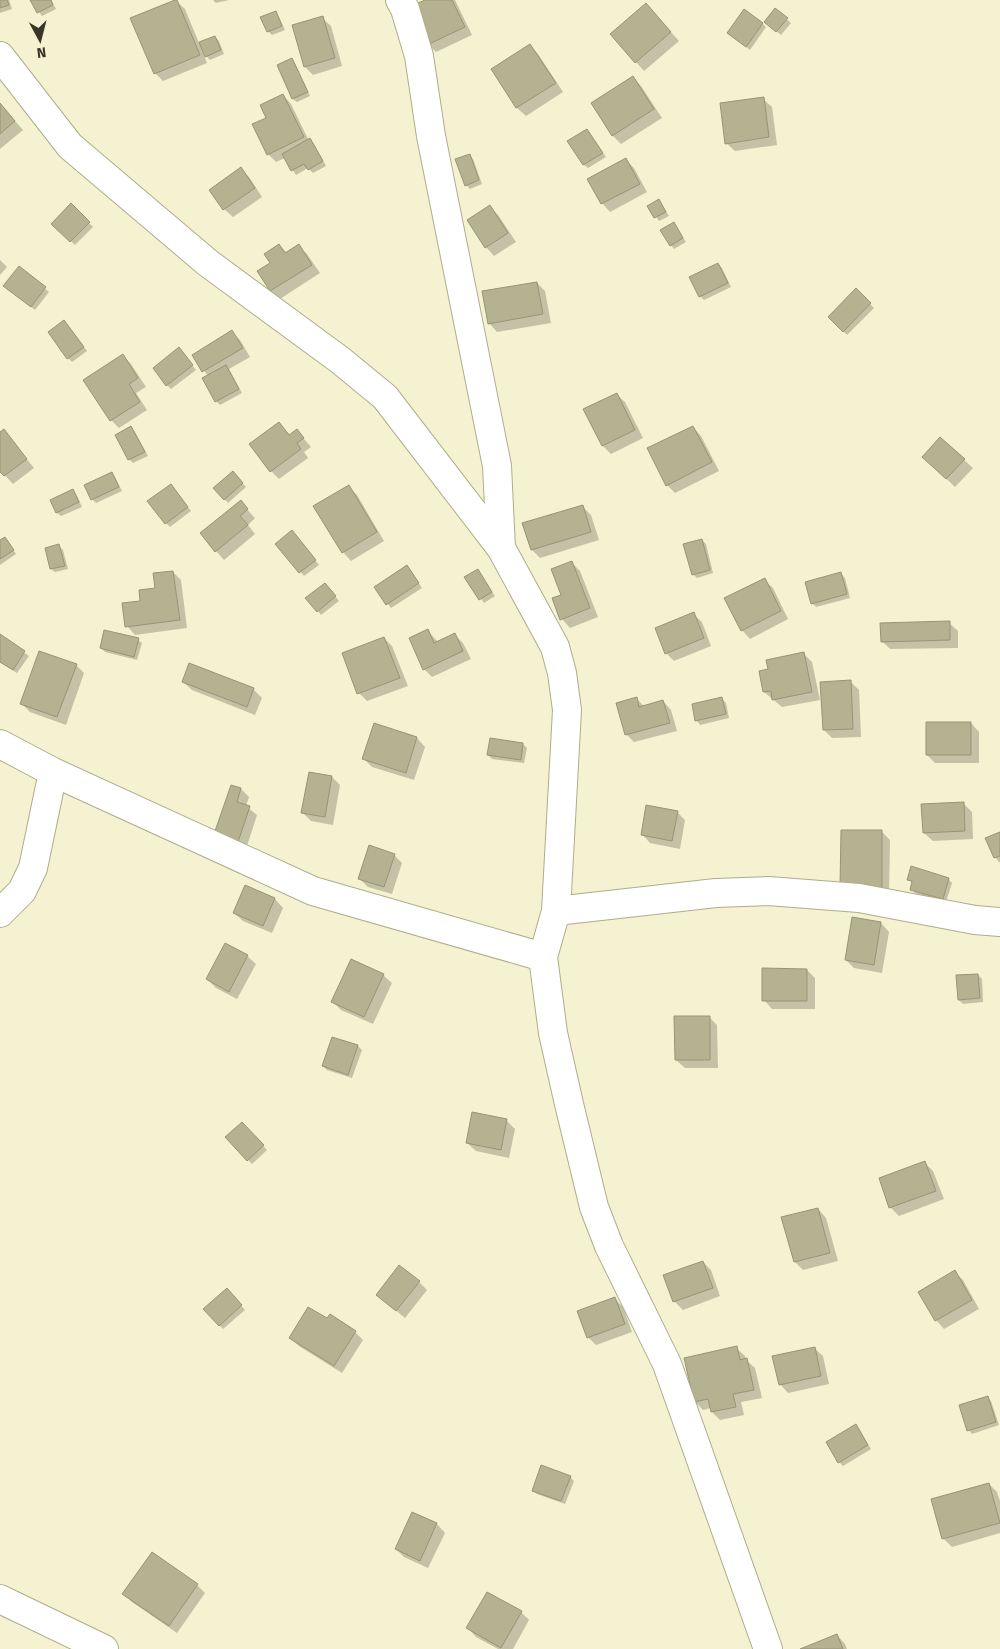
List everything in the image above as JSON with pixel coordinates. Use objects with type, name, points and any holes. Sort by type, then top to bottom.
[{"type":"street","points":[[400,0],[405,10],[419,56],[431,136],[496,466],[501,548]]},
{"type":"street","points":[[0,56],[70,146],[208,263],[340,360],[385,397],[501,548],[555,647],[562,673],[567,710],[556,911],[543,957],[553,1033],[568,1104],[594,1208],[609,1246],[667,1364],[768,1649]]},
{"type":"street","points":[[0,744],[53,772],[313,891],[543,957]]},
{"type":"street","points":[[0,913],[22,891],[33,868],[53,772]]},
{"type":"street","points":[[556,911],[716,893],[768,891],[859,898],[975,920],[1000,922]]},
{"type":"street","points":[[0,1599],[104,1649]]},
{"type":"building","points":[[0,0],[7,0],[9,5],[0,8]]},
{"type":"building","points":[[30,0],[51,0],[53,5],[37,13]]},
{"type":"building","points":[[177,0],[200,55],[154,74],[130,18]]},
{"type":"building","points":[[425,0],[452,0],[465,27],[427,45],[409,7]]},
{"type":"building","points":[[646,3],[671,32],[635,63],[610,34]]},
{"type":"building","points":[[775,8],[788,18],[776,32],[764,22]]},
{"type":"building","points":[[744,9],[763,23],[746,47],[727,33]]},
{"type":"building","points":[[276,11],[282,26],[267,32],[260,17]]},
{"type":"building","points":[[323,16],[335,58],[304,67],[292,25]]},
{"type":"building","points":[[215,36],[221,50],[205,57],[199,42]]},
{"type":"building","points":[[530,44],[556,83],[516,108],[491,69]]},
{"type":"building","points":[[292,58],[308,92],[292,99],[277,65]]},
{"type":"building","points":[[633,76],[654,109],[612,136],[591,103]]},
{"type":"building","points":[[283,94],[304,137],[267,155],[252,124],[266,118],[260,105]]},
{"type":"building","points":[[764,97],[769,137],[725,144],[720,103]]},
{"type":"building","points":[[0,103],[15,121],[0,134]]},
{"type":"building","points":[[587,129],[603,153],[583,165],[567,141]]},
{"type":"building","points":[[310,138],[323,161],[308,170],[304,164],[291,171],[282,154]]},
{"type":"building","points":[[470,154],[479,180],[465,186],[455,159]]},
{"type":"building","points":[[626,158],[640,184],[601,204],[587,179]]},
{"type":"building","points":[[241,167],[255,188],[223,210],[209,190]]},
{"type":"building","points":[[659,199],[666,212],[654,218],[647,206]]},
{"type":"building","points":[[71,203],[90,222],[70,242],[51,224]]},
{"type":"building","points":[[490,205],[508,233],[485,248],[467,220]]},
{"type":"building","points":[[674,222],[683,238],[670,246],[660,230]]},
{"type":"building","points":[[279,244],[285,253],[299,244],[312,265],[270,291],[257,271],[270,263],[264,254]]},
{"type":"building","points":[[718,263],[728,283],[699,297],[689,277]]},
{"type":"building","points":[[19,266],[46,287],[31,307],[3,286]]},
{"type":"building","points":[[537,282],[543,314],[488,324],[482,291]]},
{"type":"building","points":[[856,288],[871,303],[843,332],[828,317]]},
{"type":"building","points":[[64,320],[84,347],[67,359],[48,332]]},
{"type":"building","points":[[232,330],[243,348],[202,372],[192,355]]},
{"type":"building","points":[[179,347],[193,365],[166,386],[153,368]]},
{"type":"building","points":[[123,354],[138,378],[129,384],[140,402],[110,421],[83,380]]},
{"type":"building","points":[[226,365],[239,389],[215,402],[202,378]]},
{"type":"building","points":[[617,393],[635,430],[602,446],[583,409]]},
{"type":"building","points":[[279,422],[289,435],[297,429],[304,438],[297,443],[301,449],[270,472],[249,444]]},
{"type":"building","points":[[131,426],[145,452],[128,460],[115,435]]},
{"type":"building","points":[[693,426],[712,462],[666,486],[647,448]]},
{"type":"building","points":[[4,429],[27,459],[4,476],[0,472],[0,432]]},
{"type":"building","points":[[940,437],[965,459],[946,479],[922,457]]},
{"type":"building","points":[[233,471],[243,483],[224,500],[213,488]]},
{"type":"building","points":[[112,472],[119,487],[91,500],[84,485]]},
{"type":"building","points":[[171,484],[188,507],[165,524],[147,501]]},
{"type":"building","points":[[349,485],[377,532],[342,553],[313,506]]},
{"type":"building","points":[[73,489],[79,502],[56,513],[50,500]]},
{"type":"building","points":[[241,500],[248,509],[240,516],[248,525],[215,552],[200,533]]},
{"type":"building","points":[[583,505],[591,532],[531,550],[522,523]]},
{"type":"building","points":[[292,530],[316,560],[299,573],[275,544]]},
{"type":"building","points":[[5,537],[14,550],[0,559],[0,540]]},
{"type":"building","points":[[702,539],[710,570],[692,575],[683,544]]},
{"type":"building","points":[[59,544],[65,566],[50,569],[45,548]]},
{"type":"building","points":[[572,561],[590,608],[560,620],[552,598],[561,595],[551,569]]},
{"type":"building","points":[[407,565],[419,583],[386,605],[374,587]]},
{"type":"building","points":[[478,569],[492,592],[479,600],[464,577]]},
{"type":"building","points":[[173,571],[180,620],[125,627],[122,603],[140,601],[139,590],[155,588],[153,573]]},
{"type":"building","points":[[841,572],[847,594],[811,604],[805,582]]},
{"type":"building","points":[[765,578],[781,611],[741,631],[724,598]]},
{"type":"building","points":[[325,583],[336,596],[317,612],[305,598]]},
{"type":"building","points":[[694,612],[704,638],[665,654],[655,628]]},
{"type":"building","points":[[950,621],[950,640],[881,642],[880,623]]},
{"type":"building","points":[[428,629],[434,643],[455,633],[463,651],[423,670],[409,638]]},
{"type":"building","points":[[104,630],[139,638],[134,657],[100,648]]},
{"type":"building","points":[[0,634],[25,651],[13,670],[0,662]]},
{"type":"building","points":[[384,637],[400,678],[357,694],[342,653]]},
{"type":"building","points":[[39,651],[77,664],[57,717],[20,704]]},
{"type":"building","points":[[804,652],[812,692],[772,700],[771,691],[763,692],[759,671],[768,669],[766,660]]},
{"type":"building","points":[[189,663],[254,688],[247,707],[182,682]]},
{"type":"building","points":[[851,680],[853,729],[823,730],[820,682]]},
{"type":"building","points":[[637,697],[639,707],[663,700],[670,723],[625,735],[616,703]]},
{"type":"building","points":[[722,697],[726,714],[695,721],[692,704]]},
{"type":"building","points":[[926,722],[971,722],[971,755],[926,755]]},
{"type":"building","points":[[374,723],[417,737],[406,773],[362,759]]},
{"type":"building","points":[[490,738],[523,743],[521,760],[487,755]]},
{"type":"building","points":[[309,772],[332,776],[325,817],[301,813]]},
{"type":"building","points":[[231,785],[241,788],[237,802],[250,806],[238,842],[214,834]]},
{"type":"building","points":[[964,802],[965,831],[923,833],[921,804]]},
{"type":"building","points":[[646,805],[678,811],[672,841],[641,835]]},
{"type":"building","points":[[841,830],[882,830],[882,888],[840,887]]},
{"type":"building","points":[[1000,832],[1000,856],[994,858],[985,838]]},
{"type":"building","points":[[369,845],[395,854],[384,887],[358,879]]},
{"type":"building","points":[[911,866],[949,878],[943,899],[910,890],[912,881],[907,880]]},
{"type":"building","points":[[245,885],[275,898],[263,926],[233,913]]},
{"type":"building","points":[[852,917],[881,922],[874,965],[845,960]]},
{"type":"building","points":[[225,943],[248,955],[229,992],[206,979]]},
{"type":"building","points":[[351,959],[384,974],[364,1017],[331,1002]]},
{"type":"building","points":[[762,968],[807,969],[807,1001],[762,1001]]},
{"type":"building","points":[[978,974],[980,998],[958,1000],[956,975]]},
{"type":"building","points":[[674,1016],[710,1016],[710,1060],[675,1060]]},
{"type":"building","points":[[332,1037],[358,1045],[348,1075],[322,1066]]},
{"type":"building","points":[[472,1112],[507,1119],[501,1150],[466,1143]]},
{"type":"building","points":[[242,1122],[264,1145],[247,1161],[225,1137]]},
{"type":"building","points":[[925,1161],[936,1191],[889,1208],[879,1178]]},
{"type":"building","points":[[818,1208],[830,1253],[794,1262],[781,1217]]},
{"type":"building","points":[[703,1261],[713,1288],[673,1302],[663,1275]]},
{"type":"building","points":[[399,1265],[420,1281],[396,1311],[376,1295]]},
{"type":"building","points":[[955,1270],[972,1300],[935,1321],[918,1292]]},
{"type":"building","points":[[227,1288],[242,1305],[219,1326],[203,1309]]},
{"type":"building","points":[[615,1297],[625,1324],[587,1338],[577,1311]]},
{"type":"building","points":[[308,1307],[327,1318],[330,1314],[356,1331],[334,1366],[289,1338]]},
{"type":"building","points":[[737,1346],[740,1360],[747,1358],[754,1390],[733,1394],[736,1407],[711,1412],[708,1399],[694,1402],[684,1358]]},
{"type":"building","points":[[815,1347],[821,1376],[779,1385],[772,1356]]},
{"type":"building","points":[[988,1396],[996,1422],[967,1431],[959,1405]]},
{"type":"building","points":[[856,1424],[868,1445],[838,1463],[826,1442]]},
{"type":"building","points":[[541,1465],[571,1476],[561,1501],[532,1491]]},
{"type":"building","points":[[989,1483],[1000,1523],[942,1539],[931,1499]]},
{"type":"building","points":[[412,1512],[437,1523],[420,1561],[395,1549]]},
{"type":"building","points":[[152,1552],[198,1584],[169,1626],[122,1594]]},
{"type":"building","points":[[487,1592],[522,1611],[501,1648],[466,1628]]},
{"type":"building","points":[[837,1634],[843,1649],[800,1649]]}]
